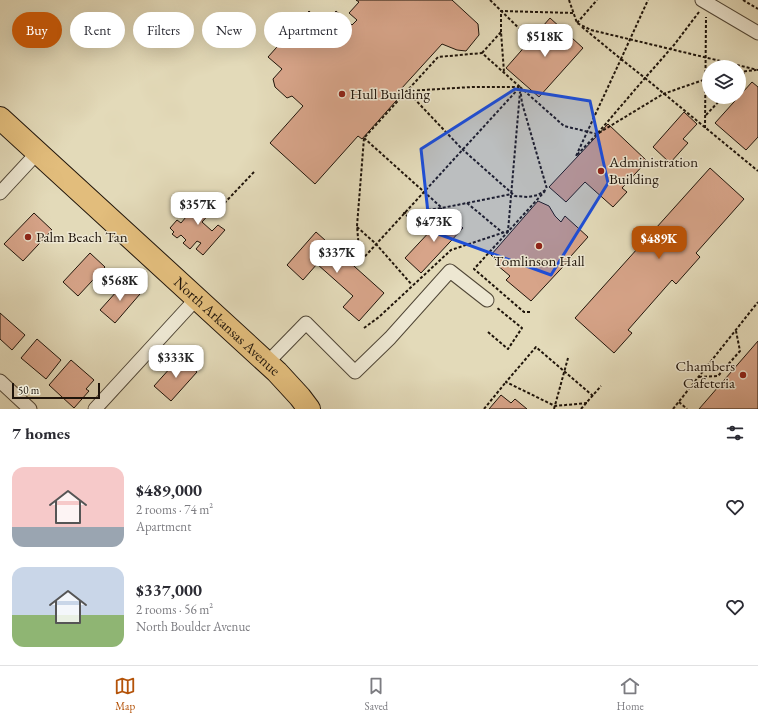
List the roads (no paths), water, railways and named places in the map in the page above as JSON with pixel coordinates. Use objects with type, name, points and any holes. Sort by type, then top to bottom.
[{"type":"highway","name":"North Arkansas Avenue","points":[[0,118],[267,363],[300,396],[309,409]]},
{"type":"street","points":[[704,1],[758,33]]},
{"type":"street","points":[[0,193],[38,152]]},
{"type":"street","points":[[267,363],[306,323],[355,372],[390,338],[450,272],[487,300]]},
{"type":"street","points":[[96,409],[196,298]]},
{"type":"street","points":[[0,381],[30,409]]},
{"type":"place","name":"Hull Building","points":[[342,94]]},
{"type":"place","name":"Administration Building","points":[[601,171]]},
{"type":"place","name":"Palm Beach Tan","points":[[28,237]]},
{"type":"place","name":"Tomlinson Hall","points":[[539,246]]},
{"type":"place","name":"Chambers Cafeteria","points":[[743,375]]}]
